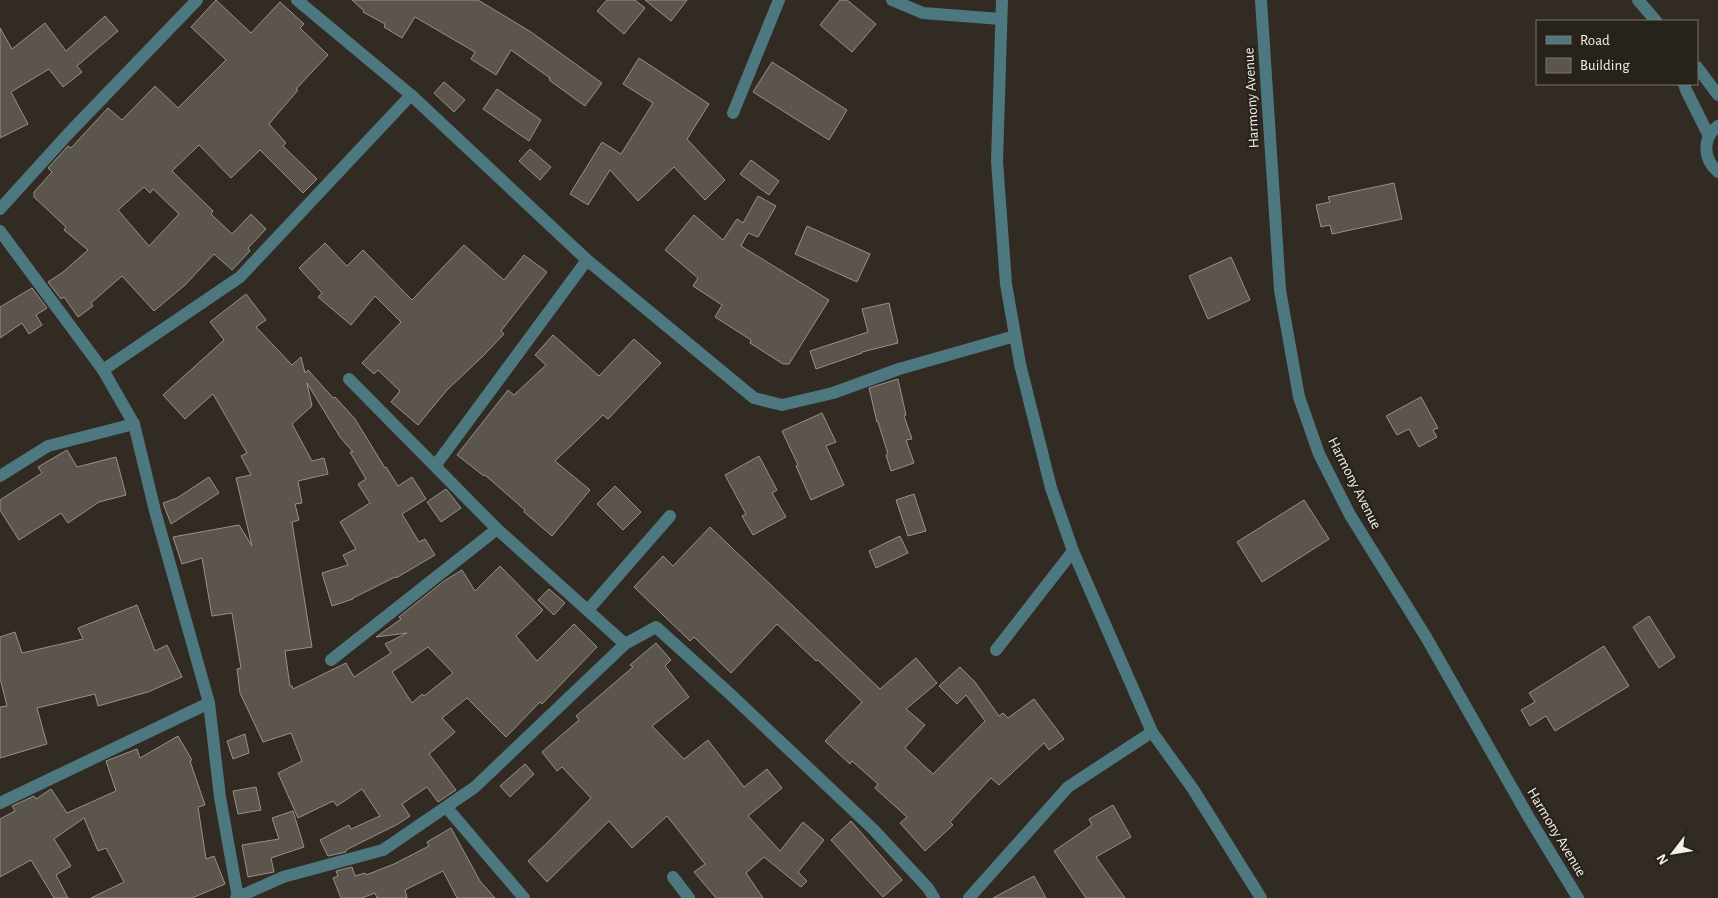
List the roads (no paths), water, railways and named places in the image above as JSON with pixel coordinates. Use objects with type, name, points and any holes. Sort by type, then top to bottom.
[{"type":"street","points":[[0,209],[68,134],[197,0]]},
{"type":"street","points":[[297,0],[411,95],[587,260],[754,398],[782,405],[833,393],[899,368],[1015,336]]},
{"type":"street","points":[[733,113],[779,0]]},
{"type":"street","points":[[892,0],[923,13],[1001,19]]},
{"type":"street","points":[[1002,0],[997,161],[1006,284],[1020,364],[1050,488],[1073,552],[1152,732],[1193,789],[1261,898]]},
{"type":"street","name":"Harmony Avenue","points":[[1261,0],[1280,290],[1299,397],[1319,454],[1350,516],[1426,637],[1528,816],[1578,898]]},
{"type":"street","points":[[1638,0],[1655,20]]},
{"type":"street","points":[[1698,68],[1718,95]]},
{"type":"street","points":[[1684,85],[1714,131],[1706,146],[1707,157],[1712,167],[1718,172]]},
{"type":"street","points":[[103,370],[240,277],[411,95]]},
{"type":"street","points":[[0,231],[103,370],[134,424],[209,703],[220,797],[237,898],[283,877],[383,850],[475,788],[625,644],[656,627],[873,829],[928,888],[934,898]]},
{"type":"street","points":[[435,466],[587,260]]},
{"type":"street","points":[[349,379],[497,529],[625,644]]},
{"type":"street","points":[[0,476],[48,446],[134,424]]},
{"type":"street","points":[[588,610],[670,516]]},
{"type":"street","points":[[331,660],[497,529]]},
{"type":"street","points":[[996,650],[1073,552]]},
{"type":"street","points":[[0,803],[209,703]]},
{"type":"street","points":[[969,898],[1068,787],[1152,732]]},
{"type":"street","points":[[447,808],[524,898]]},
{"type":"street","points":[[672,877],[689,898]]}]
